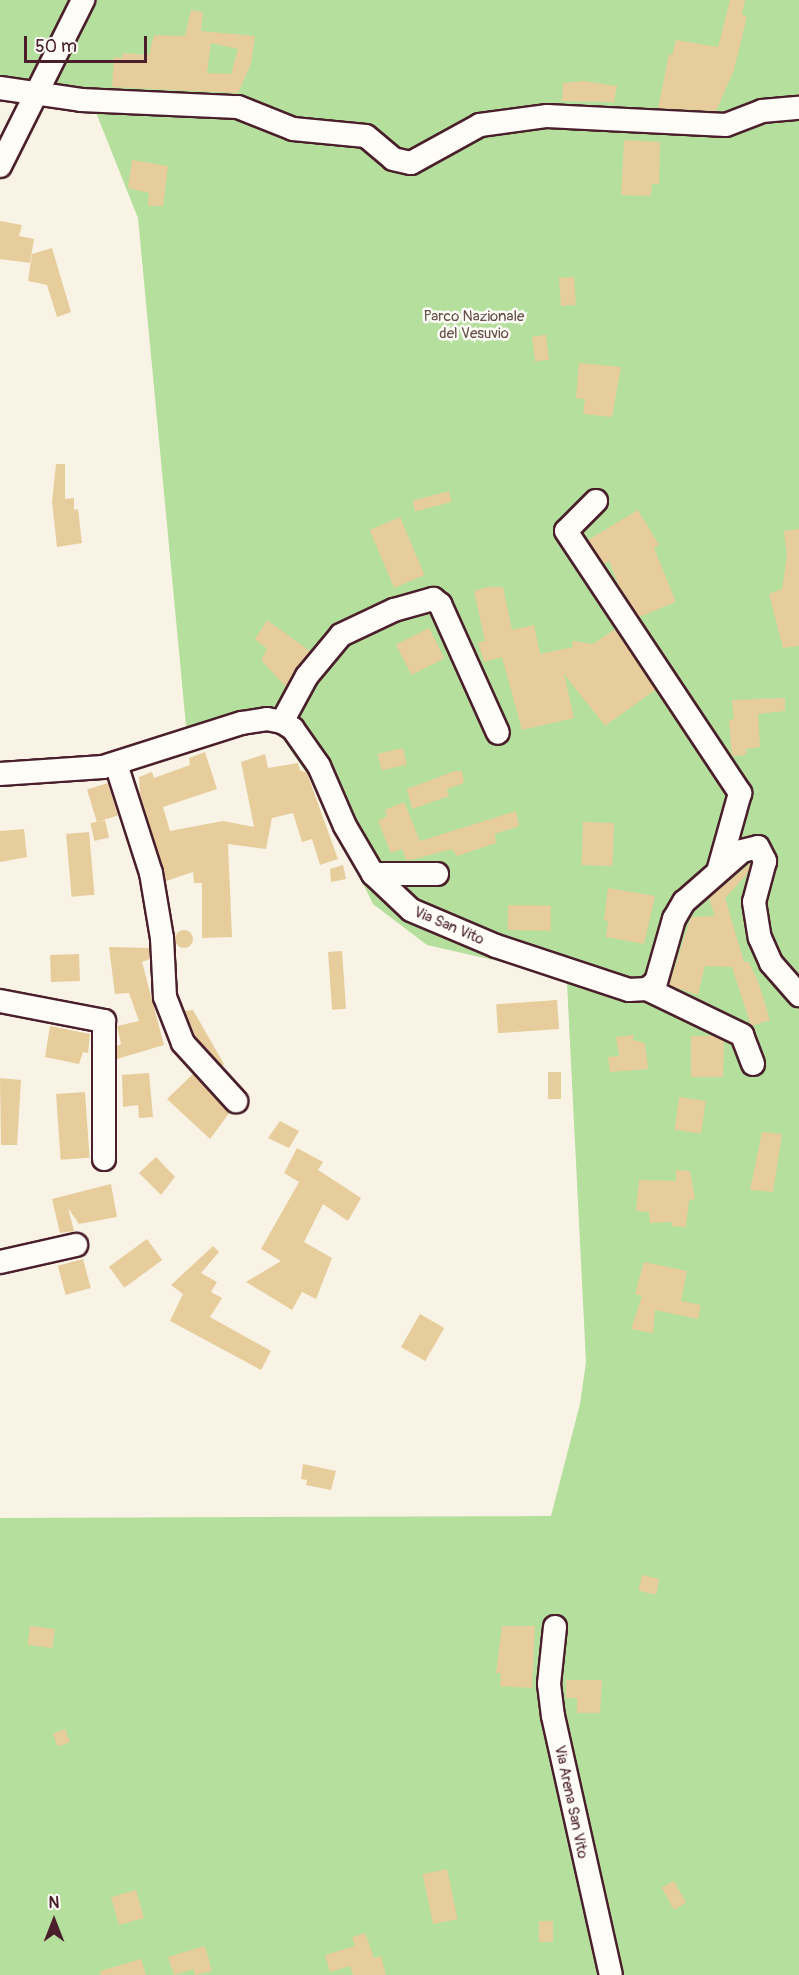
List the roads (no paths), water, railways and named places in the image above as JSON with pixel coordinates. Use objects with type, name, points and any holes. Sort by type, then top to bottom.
[{"type":"street","points":[[0,166],[83,0]]},
{"type":"street","points":[[0,88],[35,96],[238,107],[293,129],[366,136],[393,159],[411,163],[480,125],[547,117],[726,125],[762,111],[799,108]]},
{"type":"street","points":[[596,501],[566,531],[740,793],[719,868]]},
{"type":"street","points":[[0,774],[116,764],[242,723],[267,719],[282,722],[308,676],[341,635],[394,610],[433,599],[440,604],[498,733]]},
{"type":"street","name":"Via San Vito","points":[[282,722],[293,729],[319,766],[345,826],[373,874],[411,910],[445,927],[629,990],[647,989]]},
{"type":"street","points":[[116,764],[151,873],[162,938],[165,997],[183,1043],[236,1101]]},
{"type":"street","points":[[753,1064],[742,1035],[647,989],[656,982],[674,919],[684,902],[719,868],[751,846],[763,853],[764,871],[754,902],[754,916],[771,963],[798,993]]},
{"type":"street","points":[[373,874],[437,874]]},
{"type":"street","points":[[0,1001],[104,1021],[104,1159]]},
{"type":"street","points":[[0,1262],[76,1245]]},
{"type":"street","name":"Via Arena San Vito","points":[[555,1627],[549,1684],[553,1716],[611,1975]]},
{"type":"park label","name":"Parco Nazionale del Vesuvio","points":[[474,324]]}]
